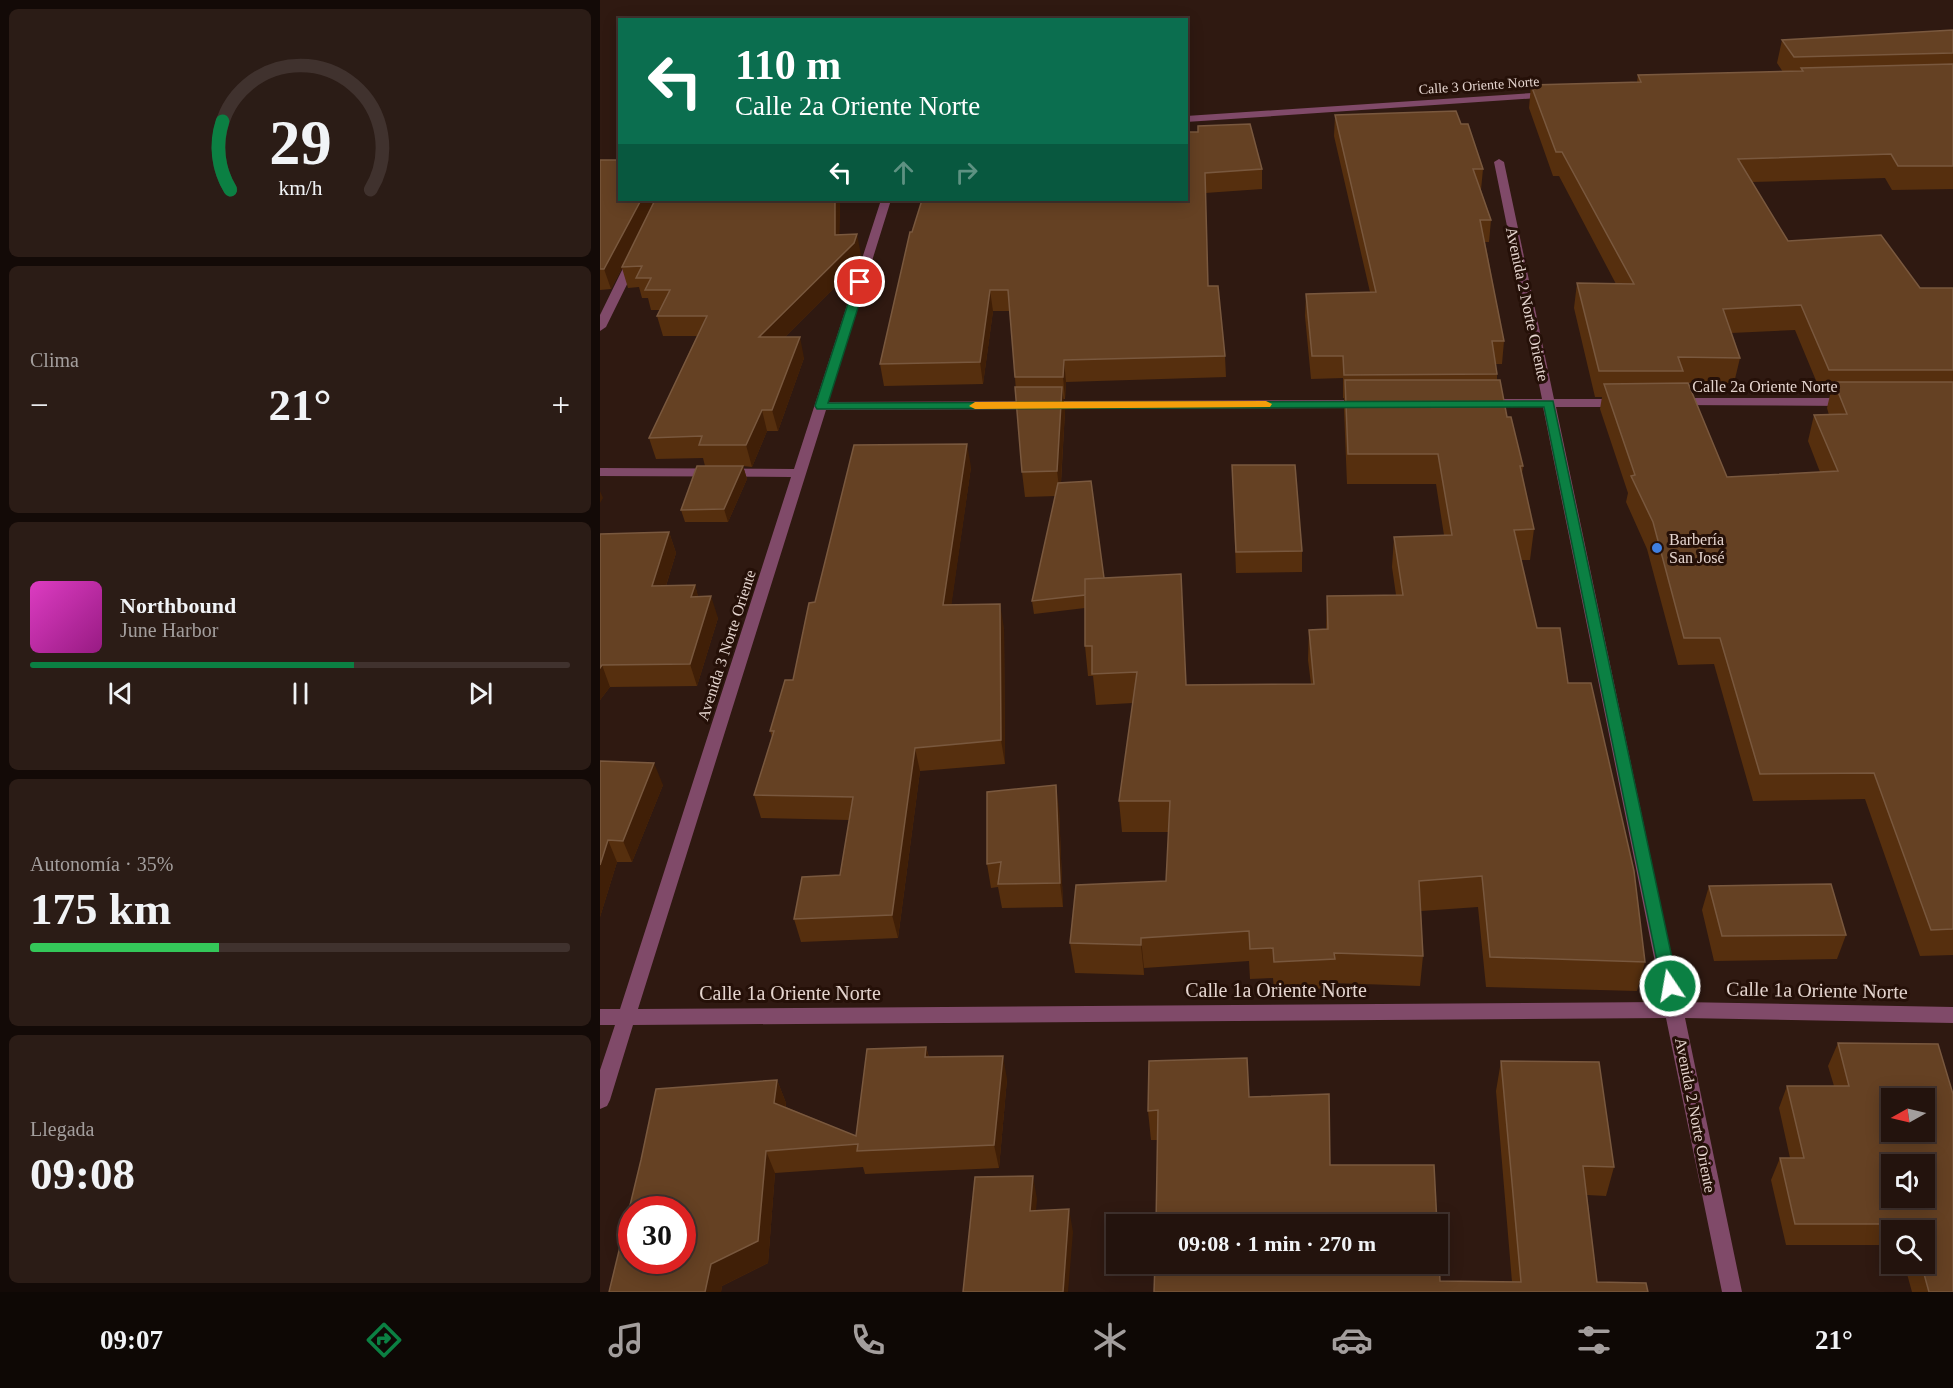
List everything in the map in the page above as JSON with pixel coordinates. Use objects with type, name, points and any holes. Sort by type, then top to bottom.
[{"type":"street","name":"Calle 3 Oriente Norte","points":[[1188,119],[1556,95]]},
{"type":"street","name":"Avenida 2 Norte Oriente","points":[[1499,162],[1732,1292]]},
{"type":"street","name":"Avenida 3 Norte Oriente","points":[[600,1100],[886,201]]},
{"type":"street","points":[[600,327],[637,253]]},
{"type":"street","name":"Calle 2a Oriente Norte","points":[[1668,402],[1858,402]]},
{"type":"street","points":[[1465,403],[1632,403]]},
{"type":"street","points":[[821,406],[1382,404]]},
{"type":"street","points":[[600,472],[800,473]]},
{"type":"street","name":"Calle 1a Oriente Norte","points":[[600,1017],[1675,1010],[1953,1015]]},
{"type":"building","points":[[1953,30],[1953,53],[1794,57],[1782,40]]},
{"type":"building","points":[[1953,64],[1953,166],[1898,166],[1891,154],[1738,159],[1788,241],[1881,235],[1920,288],[1953,288],[1953,370],[1829,370],[1801,305],[1723,309],[1740,358],[1678,357],[1683,371],[1599,371],[1577,283],[1634,284],[1562,152],[1556,152],[1531,85],[1641,82],[1638,75]]},
{"type":"building","points":[[1456,111],[1461,124],[1468,124],[1483,169],[1473,169],[1491,220],[1480,220],[1504,341],[1492,341],[1497,374],[1344,375],[1343,356],[1312,356],[1306,294],[1376,292],[1335,115]]},
{"type":"building","points":[[1250,124],[1262,169],[1205,173],[1208,286],[1218,286],[1225,356],[1064,360],[1063,377],[1015,377],[1008,290],[990,290],[980,362],[880,364],[910,232],[912,232],[922,201],[1188,201],[1188,132],[1198,132],[1198,126]]},
{"type":"building","points":[[600,160],[618,160],[618,201],[640,201],[604,269],[600,269]]},
{"type":"building","points":[[655,201],[835,201],[835,235],[857,234],[854,243],[759,337],[800,337],[772,410],[762,410],[746,445],[699,445],[702,436],[649,438],[707,316],[657,316],[670,290],[645,290],[651,278],[636,278],[642,266],[622,267]]},
{"type":"building","points":[[1345,380],[1500,380],[1507,417],[1511,417],[1523,466],[1520,466],[1534,529],[1514,530],[1537,628],[1560,628],[1568,683],[1591,683],[1634,871],[1645,962],[1490,957],[1482,876],[1419,881],[1423,956],[1334,953],[1335,959],[1274,962],[1273,948],[1250,949],[1249,931],[1141,938],[1141,945],[1070,943],[1076,885],[1166,881],[1170,801],[1119,801],[1137,672],[1092,674],[1092,646],[1085,646],[1085,579],[1181,574],[1186,685],[1314,684],[1309,630],[1328,629],[1327,596],[1403,595],[1394,537],[1452,535],[1438,454],[1348,454]]},
{"type":"building","points":[[1834,382],[1953,382],[1953,929],[1931,930],[1874,773],[1760,774],[1720,638],[1684,638],[1653,522],[1631,476],[1635,475],[1604,384],[1688,383],[1727,477],[1838,471],[1814,415],[1847,414]]},
{"type":"building","points":[[1015,387],[1062,387],[1057,471],[1022,472]]},
{"type":"building","points":[[967,444],[943,605],[1000,604],[1001,740],[915,748],[892,915],[794,919],[802,877],[840,875],[853,797],[754,795],[774,731],[770,731],[785,680],[793,680],[809,603],[815,602],[854,445]]},
{"type":"building","points":[[1232,465],[1295,465],[1302,551],[1236,552]]},
{"type":"building","points":[[697,466],[743,466],[724,509],[681,510]]},
{"type":"building","points":[[1091,481],[1104,578],[1085,579],[1085,595],[1032,601],[1058,483]]},
{"type":"building","points":[[669,532],[652,586],[695,585],[691,597],[711,596],[690,664],[602,665],[600,668],[600,534]]},
{"type":"building","points":[[600,761],[654,763],[623,841],[608,840],[600,865]]},
{"type":"building","points":[[1056,785],[1060,883],[998,884],[1001,862],[987,864],[987,792]]},
{"type":"building","points":[[1831,884],[1846,935],[1722,936],[1709,886]]},
{"type":"building","points":[[1838,1043],[1938,1044],[1953,1094],[1953,1292],[1929,1292],[1924,1274],[1935,1274],[1935,1220],[1881,1220],[1881,1224],[1795,1224],[1780,1158],[1804,1158],[1787,1086],[1849,1086]]},
{"type":"building","points":[[926,1047],[925,1057],[1003,1056],[994,1145],[857,1151],[858,1144],[766,1151],[758,1241],[711,1264],[705,1292],[609,1292],[618,1255],[618,1274],[696,1274],[696,1196],[632,1196],[656,1089],[777,1080],[774,1103],[856,1136],[867,1049]]},
{"type":"building","points":[[1247,1058],[1249,1097],[1329,1094],[1330,1165],[1434,1165],[1436,1214],[1156,1214],[1158,1110],[1148,1111],[1149,1061]]},
{"type":"building","points":[[1501,1061],[1599,1062],[1614,1167],[1583,1166],[1597,1282],[1646,1283],[1648,1292],[1154,1292],[1155,1274],[1440,1274],[1440,1281],[1521,1282]]},
{"type":"building","points":[[1033,1176],[1030,1211],[1069,1209],[1063,1292],[963,1292],[975,1177]]},
{"type":"slow traffic","points":[[975,406],[1266,404]]},
{"type":"place","name":"Barbería San José","points":[[1657,548]]},
{"type":"route","points":[[860,282],[821,406],[1549,403],[1670,986]]}]
